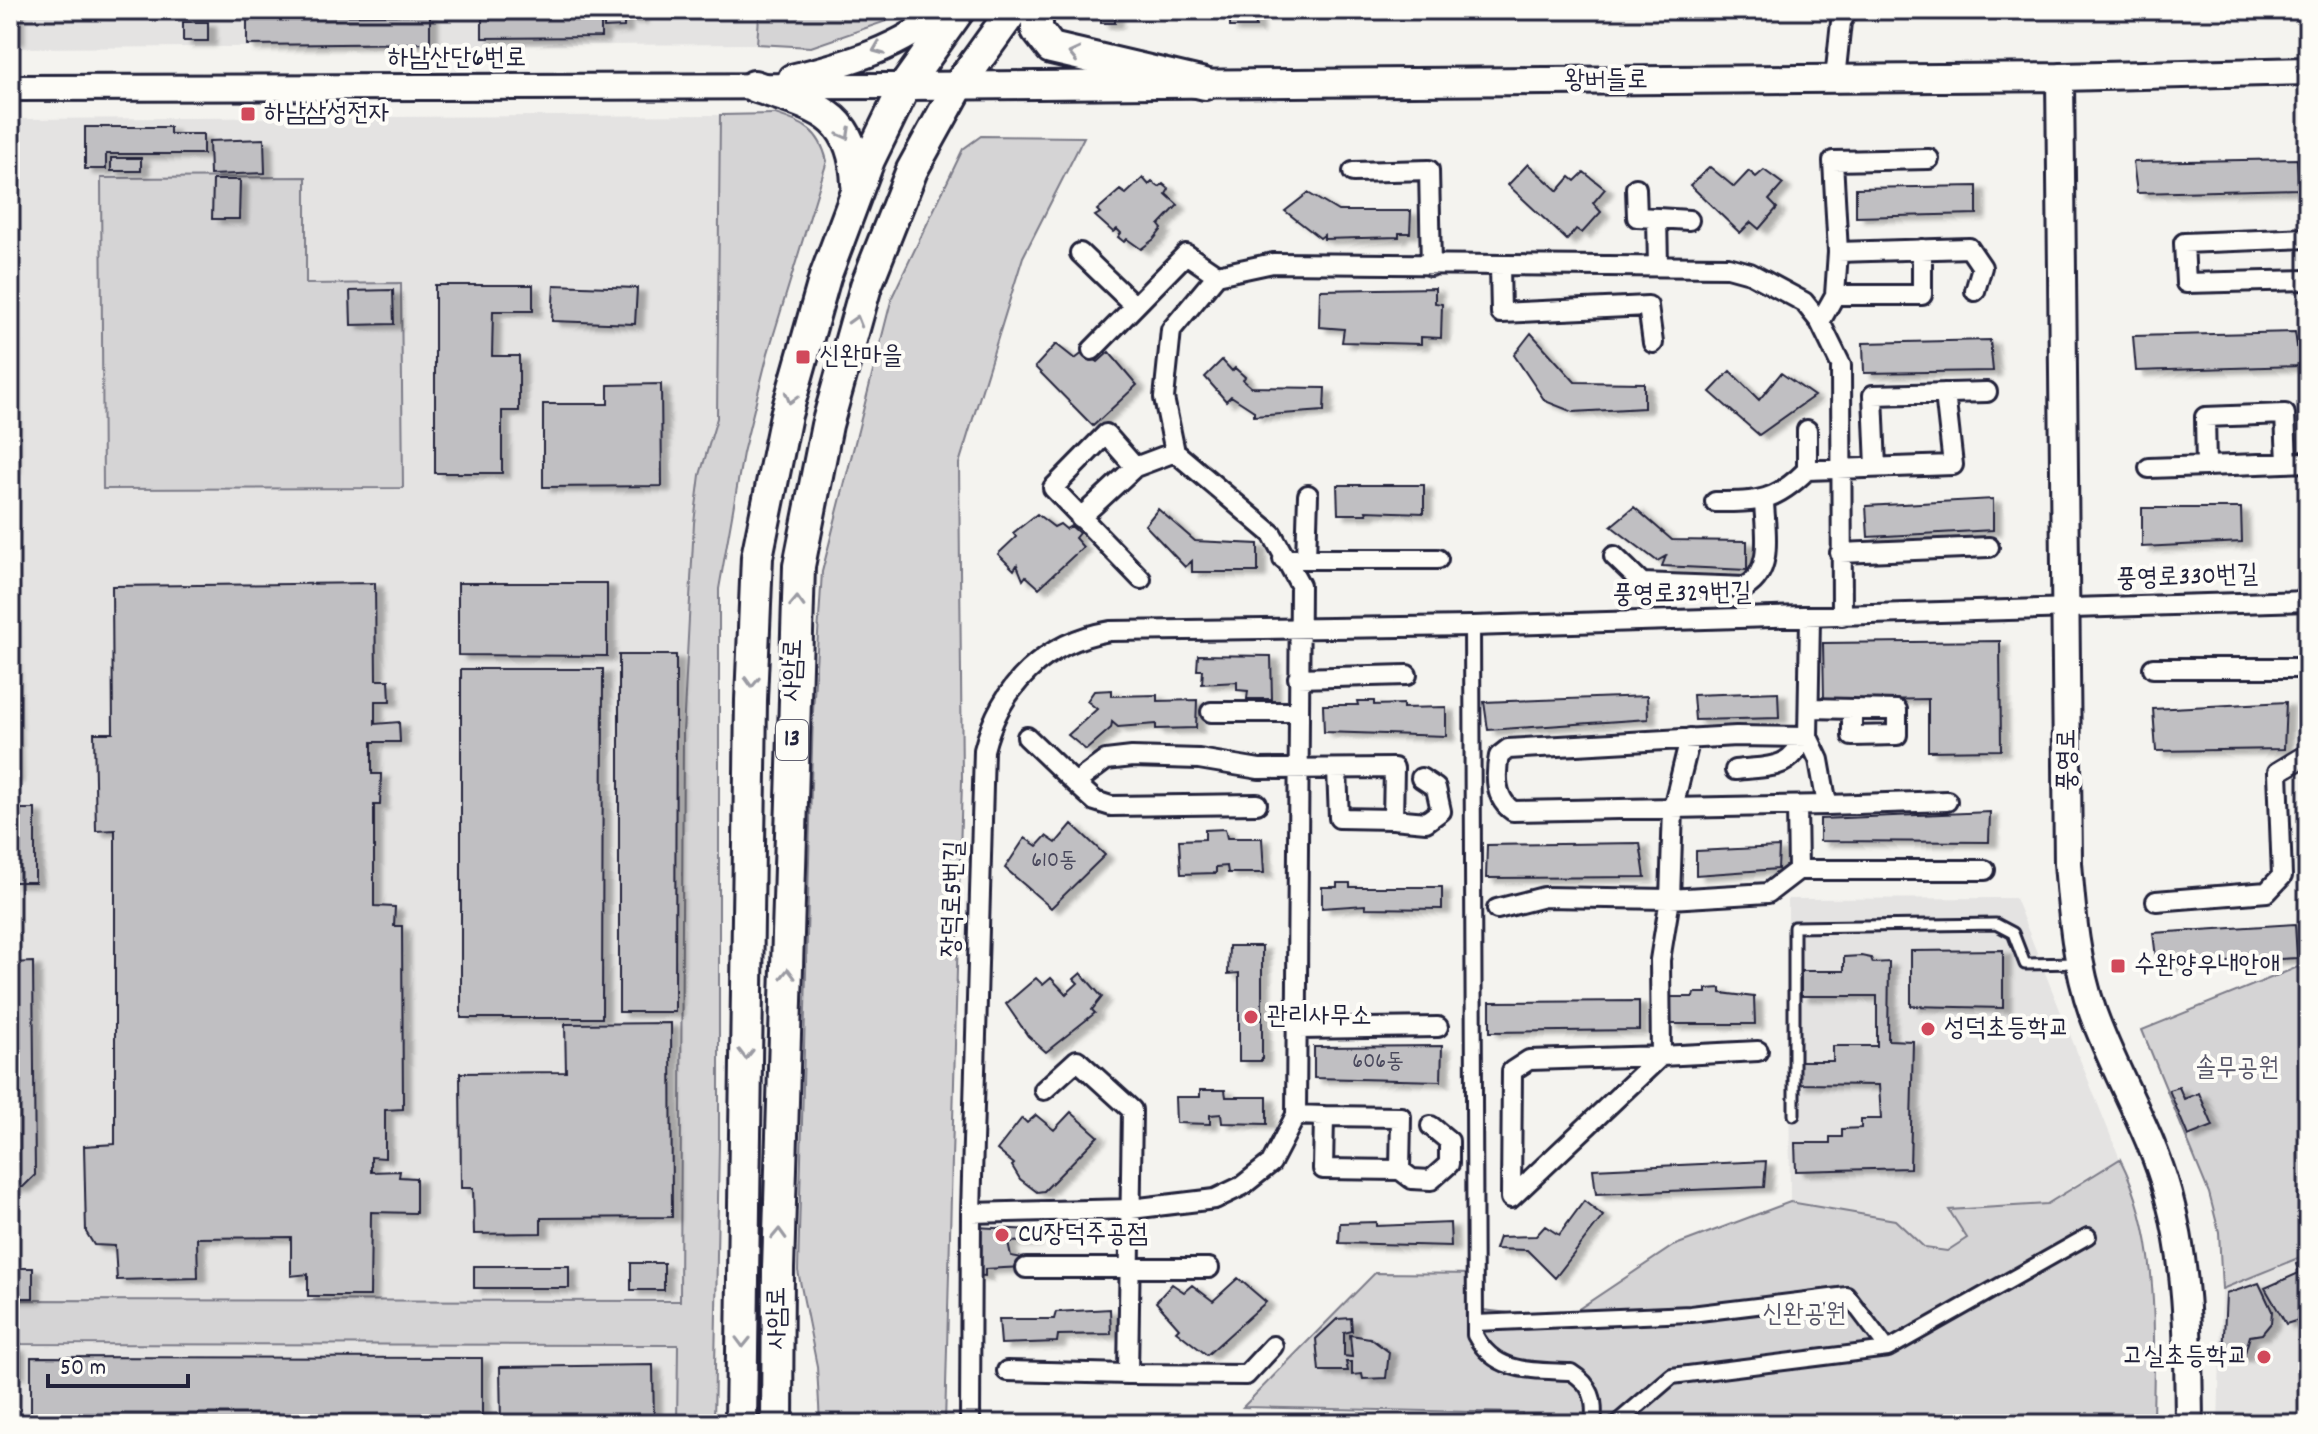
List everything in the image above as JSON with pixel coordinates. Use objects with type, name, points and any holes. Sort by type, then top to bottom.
[{"type":"main road","name":"사암로","points":[[741,1424],[751,716],[757,557],[786,415],[825,277],[857,190],[905,86],[959,10]]},
{"type":"main road","name":"사암로","points":[[777,1424],[778,1269],[799,566],[827,425],[866,286],[912,170],[959,85],[1013,10]]},
{"type":"main road","points":[[1037,10],[1037,30],[1051,48],[1205,84]]},
{"type":"main road","name":"왕버들로","points":[[905,86],[2060,77],[2308,71]]},
{"type":"main road","name":"풍영로","points":[[2060,77],[2068,863],[2080,963],[2093,1012],[2167,1189],[2178,1233],[2186,1292],[2189,1424]]},
{"type":"main road","points":[[754,86],[820,109],[838,121],[856,155],[857,190]]},
{"type":"street","points":[[754,86],[838,66],[925,28],[944,10]]},
{"type":"street","points":[[1835,79],[1841,22],[1848,10]]},
{"type":"street","name":"하남산단6번로","points":[[10,88],[905,86]]},
{"type":"street","points":[[1820,322],[1835,295],[1838,252],[1833,161],[1929,159]]},
{"type":"street","points":[[1353,172],[1429,170],[1431,266]]},
{"type":"street","points":[[1636,188],[1637,217],[1689,220]]},
{"type":"street","points":[[1657,218],[1658,265]]},
{"type":"street","points":[[2308,238],[2184,243],[2186,283],[2308,280]]},
{"type":"street","points":[[1838,252],[1969,248],[1982,267],[1975,291]]},
{"type":"street","points":[[1835,295],[1922,295],[1922,249]]},
{"type":"street","points":[[1080,253],[1135,306]]},
{"type":"street","points":[[1092,350],[1186,254],[1217,275]]},
{"type":"street","points":[[971,1213],[1131,1209],[1184,1205],[1230,1194],[1271,1163],[1296,1115],[1300,585],[1272,534],[1175,452],[1164,398],[1171,330],[1217,275],[1273,263],[1728,267],[1750,273],[1804,302],[1820,322],[1841,365],[1839,469],[1842,616]]},
{"type":"street","points":[[1500,266],[1501,313],[1648,306],[1653,343]]},
{"type":"street","points":[[1876,467],[1873,395],[1987,392]]},
{"type":"street","points":[[1715,502],[1764,502],[1790,487],[1807,470],[1953,465],[1945,393]]},
{"type":"street","points":[[2206,466],[2205,417],[2285,414],[2287,463]]},
{"type":"street","points":[[1807,430],[1807,470]]},
{"type":"street","points":[[1135,467],[1106,434],[1053,488],[1141,579]]},
{"type":"street","points":[[1080,518],[1135,467],[1175,452]]},
{"type":"street","points":[[2149,468],[2308,462]]},
{"type":"street","points":[[1306,559],[1308,495]]},
{"type":"street","points":[[1614,556],[1642,583],[1746,587],[1757,580],[1766,555],[1764,502]]},
{"type":"street","points":[[1840,553],[1989,547]]},
{"type":"street","points":[[1283,559],[1438,559]]},
{"type":"street","name":"풍영로330번길","points":[[2067,607],[2308,601]]},
{"type":"street","name":"풍영로329번길","points":[[1298,629],[1810,618],[2067,607]]},
{"type":"street","points":[[1735,770],[1785,763],[1797,755],[1806,737],[1810,708],[1810,618]]},
{"type":"street","points":[[1472,626],[1475,1335],[1484,1353],[1503,1365],[1571,1372],[1580,1378],[1593,1393],[1593,1424]]},
{"type":"street","name":"장덕로5번길","points":[[970,1424],[971,1213],[984,750],[1001,702],[1036,662],[1088,635],[1110,631],[1298,629]]},
{"type":"street","points":[[2153,668],[2308,668]]},
{"type":"street","points":[[1298,678],[1407,675]]},
{"type":"street","points":[[1810,708],[1852,709]]},
{"type":"street","points":[[1211,712],[1299,712]]},
{"type":"street","points":[[1027,737],[1095,801],[1111,806],[1257,804]]},
{"type":"street","points":[[1806,737],[1690,738],[1508,749],[1499,756],[1499,793],[1501,801],[1513,811],[1947,801]]},
{"type":"street","points":[[1806,737],[1819,760],[1827,805]]},
{"type":"street","points":[[1690,738],[1673,808],[1670,899],[1660,960],[1661,1056],[1511,1198],[1512,1071],[1519,1063],[1529,1060],[1661,1056],[1758,1051]]},
{"type":"street","points":[[2156,901],[2267,892],[2282,876],[2278,772],[2308,754]]},
{"type":"street","points":[[1075,783],[1106,760],[1124,757],[1199,759],[1243,768],[1394,768],[1393,819]]},
{"type":"street","points":[[1337,770],[1339,818],[1426,822],[1441,811],[1436,788],[1421,778]]},
{"type":"street","points":[[1797,806],[1798,870]]},
{"type":"street","points":[[1497,909],[1544,897],[1670,899],[1768,893],[1798,870],[1985,870]]},
{"type":"street","points":[[1298,1029],[1438,1027]]},
{"type":"street","points":[[1044,1090],[1077,1060],[1132,1110],[1128,1374]]},
{"type":"street","points":[[1296,1115],[1401,1117],[1400,1170]]},
{"type":"street","points":[[1324,1116],[1323,1169],[1400,1170],[1412,1179],[1431,1180],[1449,1164],[1449,1141],[1431,1126]]},
{"type":"street","points":[[1616,1424],[1672,1376],[1888,1349],[2088,1236]]},
{"type":"street","points":[[1026,1268],[1209,1268]]},
{"type":"street","points":[[1475,1323],[1691,1314],[1847,1295],[1888,1349]]},
{"type":"street","points":[[1007,1371],[1246,1375],[1273,1346]]},
{"type":"lane","points":[[1794,1115],[1794,927],[1996,924],[2007,927],[2013,933],[2025,964],[2080,963]]},
{"type":"shaded area","points":[[10,10],[788,10],[759,17],[757,44],[10,48]]},
{"type":"shaded area","points":[[720,115],[717,418],[700,475],[694,523],[683,733],[680,1301],[10,1300],[10,119]]},
{"type":"shaded area","name":"성덕초등학교","points":[[2015,898],[2120,1159],[2072,1186],[2050,1204],[1949,1210],[1967,1238],[1958,1248],[1947,1251],[1925,1248],[1895,1220],[1790,1202],[1788,899]]},
{"type":"shaded area","name":"고실초등학교","points":[[2308,1254],[2308,1424],[2218,1424],[2222,1289]]},
{"type":"shaded area","points":[[10,1344],[678,1345],[677,1424],[10,1424]]},
{"type":"green space","points":[[788,10],[905,10],[898,17],[811,47],[757,44],[759,17]]},
{"type":"green space","points":[[775,114],[809,129],[820,142],[827,161],[768,353],[743,453],[719,589],[719,1143],[714,1424],[677,1424],[678,1345],[10,1344],[10,1300],[680,1301],[683,733],[694,523],[700,475],[717,418],[720,115]]},
{"type":"green space","points":[[981,136],[1084,137],[1023,257],[959,464],[962,780],[945,1424],[820,1424],[817,1366],[798,1271],[813,712],[822,572],[892,297],[963,149]]},
{"type":"green space","points":[[306,177],[306,284],[401,283],[403,488],[103,489],[101,178]]},
{"type":"green space","name":"솔무공원","points":[[2308,963],[2308,1254],[2222,1289],[2219,1232],[2209,1193],[2142,1030]]},
{"type":"green space","name":"신완공원","points":[[2120,1159],[2143,1222],[2149,1255],[2154,1323],[2153,1424],[1523,1424],[1522,1413],[1243,1407],[1375,1273],[1483,1274],[1483,1310],[1543,1317],[1574,1312],[1673,1246],[1790,1202],[1895,1220],[1925,1248],[1947,1251],[1967,1238],[1949,1210],[2047,1204]]},
{"type":"building","points":[[10,10],[16,10],[16,40],[10,40]]},
{"type":"building","points":[[604,10],[624,10],[624,27],[604,28]]},
{"type":"building","points":[[628,10],[640,10],[640,18],[628,18]]},
{"type":"building","points":[[1101,10],[1115,10],[1115,23],[1101,23]]},
{"type":"building","points":[[1230,10],[1272,10],[1272,14],[1255,14],[1256,27],[1230,27]]},
{"type":"building","points":[[430,15],[430,43],[247,45],[247,16]]},
{"type":"building","points":[[601,17],[601,37],[482,38],[482,18]]},
{"type":"building","points":[[183,22],[208,22],[208,41],[183,41]]},
{"type":"building","points":[[85,127],[170,127],[170,134],[203,134],[203,154],[106,154],[106,169],[85,169]]},
{"type":"building","points":[[264,139],[265,173],[210,175],[209,141]]},
{"type":"building","points":[[111,158],[141,158],[141,171],[111,171]]},
{"type":"building","points":[[2297,159],[2299,189],[2137,193],[2133,162]]},
{"type":"building","points":[[1528,164],[1558,191],[1570,177],[1575,181],[1584,172],[1605,189],[1593,203],[1601,212],[1582,233],[1576,229],[1567,240],[1508,185]]},
{"type":"building","points":[[1710,167],[1734,187],[1749,171],[1756,177],[1764,170],[1783,184],[1769,200],[1777,208],[1759,229],[1751,222],[1740,233],[1690,185]]},
{"type":"building","points":[[1143,178],[1149,185],[1152,182],[1159,187],[1163,184],[1169,189],[1166,194],[1178,205],[1159,225],[1162,229],[1154,239],[1141,249],[1127,239],[1124,242],[1118,237],[1121,233],[1117,229],[1113,232],[1095,216],[1100,213],[1097,210],[1120,190],[1126,194]]},
{"type":"building","points":[[213,180],[240,180],[239,219],[212,219]]},
{"type":"building","points":[[1977,186],[1977,214],[1856,217],[1856,188]]},
{"type":"building","points":[[1308,193],[1338,211],[1411,211],[1410,233],[1399,233],[1399,237],[1324,239],[1324,235],[1320,238],[1285,211]]},
{"type":"building","points":[[435,285],[533,285],[533,311],[493,311],[492,356],[519,356],[519,411],[502,411],[502,473],[435,473]]},
{"type":"building","points":[[554,285],[637,288],[635,324],[552,321]]},
{"type":"building","points":[[1435,288],[1435,303],[1442,304],[1441,338],[1421,337],[1421,344],[1342,342],[1344,329],[1319,327],[1320,290]]},
{"type":"building","points":[[393,290],[394,324],[351,325],[350,291]]},
{"type":"building","points":[[10,296],[12,468],[10,468]]},
{"type":"building","points":[[2295,332],[2300,366],[2136,371],[2133,336]]},
{"type":"building","points":[[1531,333],[1575,382],[1644,383],[1644,408],[1573,412],[1545,401],[1514,355]]},
{"type":"building","points":[[1990,340],[1993,371],[1864,373],[1863,343]]},
{"type":"building","points":[[1056,344],[1075,359],[1084,352],[1098,362],[1109,352],[1137,385],[1093,426],[1035,367]]},
{"type":"building","points":[[1222,360],[1232,371],[1235,368],[1245,377],[1243,380],[1251,387],[1325,388],[1324,411],[1254,416],[1254,411],[1231,396],[1226,401],[1205,377]]},
{"type":"building","points":[[1730,371],[1759,400],[1781,373],[1814,396],[1759,435],[1710,392]]},
{"type":"building","points":[[661,384],[662,486],[543,487],[543,404],[608,404],[608,385]]},
{"type":"building","points":[[1337,485],[1424,485],[1424,513],[1366,511],[1367,514],[1338,514]]},
{"type":"building","points":[[1993,499],[1993,530],[1868,537],[1866,506]]},
{"type":"building","points":[[1634,507],[1672,540],[1747,541],[1747,570],[1662,566],[1666,556],[1657,561],[1611,526]]},
{"type":"building","points":[[2142,508],[2241,508],[2242,542],[2142,547]]},
{"type":"building","points":[[1158,509],[1195,541],[1258,544],[1258,572],[1192,572],[1192,561],[1185,567],[1145,525]]},
{"type":"building","points":[[1037,514],[1054,527],[1060,524],[1066,529],[1071,526],[1079,533],[1075,538],[1083,547],[1039,588],[1026,576],[1023,580],[1017,565],[1014,570],[998,554],[1016,537],[1013,533]]},
{"type":"building","points":[[375,583],[376,680],[389,680],[390,701],[375,701],[375,724],[399,722],[400,742],[372,742],[372,774],[381,774],[380,805],[374,805],[374,906],[395,907],[394,926],[402,926],[403,1109],[385,1110],[385,1158],[371,1157],[371,1172],[400,1171],[399,1177],[416,1178],[416,1213],[371,1212],[370,1296],[308,1296],[308,1274],[291,1276],[291,1237],[197,1238],[198,1278],[117,1280],[115,1246],[94,1245],[86,1232],[84,1146],[115,1144],[115,830],[96,831],[94,733],[113,733],[112,586]]},
{"type":"building","points":[[458,583],[607,583],[607,656],[458,655]]},
{"type":"building","points":[[10,584],[15,778],[10,778]]},
{"type":"building","points":[[2000,641],[2001,750],[1928,751],[1928,699],[1824,701],[1823,643]]},
{"type":"building","points":[[619,655],[676,655],[675,1012],[619,1012]]},
{"type":"building","points":[[1198,655],[1271,656],[1272,699],[1247,699],[1248,691],[1237,690],[1237,682],[1202,684],[1203,670],[1197,670]]},
{"type":"building","points":[[461,669],[603,669],[602,1018],[461,1018]]},
{"type":"building","points":[[1112,690],[1112,696],[1157,695],[1157,701],[1197,700],[1196,728],[1156,729],[1156,724],[1118,727],[1112,722],[1111,728],[1086,750],[1068,735],[1097,709],[1087,701],[1094,691]]},
{"type":"building","points":[[1778,692],[1779,718],[1695,720],[1693,695]]},
{"type":"building","points":[[1647,696],[1648,719],[1488,730],[1484,702]]},
{"type":"building","points":[[1357,701],[1374,701],[1374,705],[1403,704],[1403,708],[1446,707],[1446,736],[1324,732],[1323,705],[1358,705]]},
{"type":"building","points":[[2286,702],[2284,749],[2156,751],[2153,709]]},
{"type":"building","points":[[10,809],[35,809],[35,882],[10,882]]},
{"type":"building","points":[[1990,812],[1989,842],[1820,841],[1820,819]]},
{"type":"building","points":[[1072,824],[1105,855],[1051,908],[1005,868],[1025,838],[1037,846],[1046,836],[1056,843]]},
{"type":"building","points":[[1225,829],[1227,838],[1262,838],[1264,873],[1228,873],[1227,866],[1216,867],[1216,873],[1181,874],[1179,840],[1205,839],[1205,830]]},
{"type":"building","points":[[1640,843],[1645,877],[1486,878],[1487,845]]},
{"type":"building","points":[[1779,847],[1778,869],[1696,875],[1696,851]]},
{"type":"building","points":[[1337,883],[1350,883],[1350,887],[1442,887],[1442,909],[1365,908],[1365,905],[1322,908],[1322,887],[1337,887]]},
{"type":"building","points":[[2295,924],[2297,958],[2157,966],[2153,933]]},
{"type":"building","name":"관리사무소","points":[[1229,946],[1262,946],[1262,1061],[1239,1061],[1239,973],[1228,974]]},
{"type":"building","points":[[2003,950],[2003,1008],[1911,1006],[1911,951]]},
{"type":"building","points":[[1844,957],[1871,958],[1873,963],[1889,962],[1888,1040],[1913,1041],[1910,1168],[1796,1171],[1795,1143],[1830,1143],[1830,1137],[1842,1137],[1842,1129],[1861,1128],[1861,1119],[1881,1119],[1879,1085],[1798,1084],[1798,1061],[1833,1061],[1833,1046],[1877,1046],[1877,996],[1801,996],[1801,971],[1844,971]]},
{"type":"building","points":[[33,962],[35,1175],[23,1187],[10,1187],[10,963]]},
{"type":"building","points":[[1081,973],[1102,997],[1092,1010],[1095,1013],[1046,1052],[1028,1036],[1006,1004],[1036,978],[1043,985],[1051,978],[1066,994],[1078,983],[1074,979]]},
{"type":"building","points":[[1721,988],[1721,993],[1754,997],[1755,1024],[1670,1024],[1671,997],[1693,997],[1694,993],[1706,993],[1706,989]]},
{"type":"building","points":[[1639,1001],[1639,1030],[1490,1032],[1490,1002]]},
{"type":"building","points":[[671,1023],[672,1217],[541,1218],[541,1233],[474,1234],[473,1188],[461,1188],[460,1073],[566,1072],[565,1024]]},
{"type":"building","points":[[1442,1046],[1441,1081],[1314,1078],[1314,1047]]},
{"type":"building","points":[[2179,1087],[2184,1099],[2199,1093],[2213,1126],[2188,1136],[2169,1090]]},
{"type":"building","points":[[1200,1090],[1225,1090],[1226,1097],[1267,1097],[1267,1124],[1222,1123],[1221,1114],[1210,1115],[1210,1124],[1176,1123],[1175,1097],[1200,1097]]},
{"type":"building","points":[[1071,1112],[1098,1136],[1044,1191],[1037,1192],[1020,1179],[1012,1166],[1014,1164],[997,1150],[1022,1118],[1027,1123],[1036,1115],[1054,1130]]},
{"type":"building","points":[[1766,1161],[1764,1187],[1596,1194],[1593,1169]]},
{"type":"building","points":[[1584,1201],[1603,1216],[1555,1278],[1527,1250],[1495,1249],[1499,1237],[1536,1236],[1545,1226],[1559,1235]]},
{"type":"building","points":[[1376,1222],[1376,1226],[1450,1223],[1451,1246],[1339,1243],[1340,1223]]},
{"type":"building","points":[[976,1227],[1034,1230],[1034,1241],[1008,1242],[1011,1256],[1023,1258],[1023,1267],[985,1269],[985,1276],[974,1275]]},
{"type":"building","points":[[2308,1259],[2308,1317],[2286,1324],[2265,1288],[2299,1273],[2296,1264]]},
{"type":"building","points":[[631,1263],[664,1263],[664,1290],[631,1290]]},
{"type":"building","points":[[474,1266],[569,1266],[569,1288],[474,1288]]},
{"type":"building","points":[[10,1268],[33,1268],[33,1298],[10,1298]]},
{"type":"building","points":[[1238,1278],[1266,1302],[1207,1355],[1176,1331],[1179,1328],[1156,1302],[1172,1284],[1184,1292],[1192,1285],[1213,1301]]},
{"type":"building","points":[[2259,1283],[2272,1311],[2271,1323],[2262,1334],[2250,1336],[2244,1356],[2223,1356],[2226,1294]]},
{"type":"building","points":[[1110,1309],[1111,1334],[1058,1335],[1057,1342],[1001,1344],[999,1319],[1054,1319],[1056,1312]]},
{"type":"building","points":[[1351,1318],[1352,1331],[1344,1333],[1344,1356],[1352,1357],[1350,1335],[1370,1338],[1389,1352],[1386,1378],[1363,1379],[1362,1374],[1352,1375],[1352,1362],[1346,1362],[1348,1371],[1319,1371],[1316,1339],[1337,1319]]},
{"type":"building","points":[[10,1348],[17,1348],[17,1374],[10,1374]]},
{"type":"building","points":[[31,1357],[482,1358],[482,1424],[31,1424]]},
{"type":"building","points":[[653,1365],[654,1424],[501,1424],[500,1367]]},
{"type":"place","name":"하남삼성전자","points":[[248,114]]},
{"type":"place","name":"신완마을","points":[[803,357]]},
{"type":"place","name":"수완양우내안애","points":[[2118,966]]},
{"type":"place","name":"관리사무소","points":[[1251,1017]]},
{"type":"place","name":"성덕초등학교","points":[[1928,1029]]},
{"type":"place","name":"CU장덕주공점","points":[[1002,1235]]},
{"type":"place","name":"고실초등학교","points":[[2264,1357]]}]
